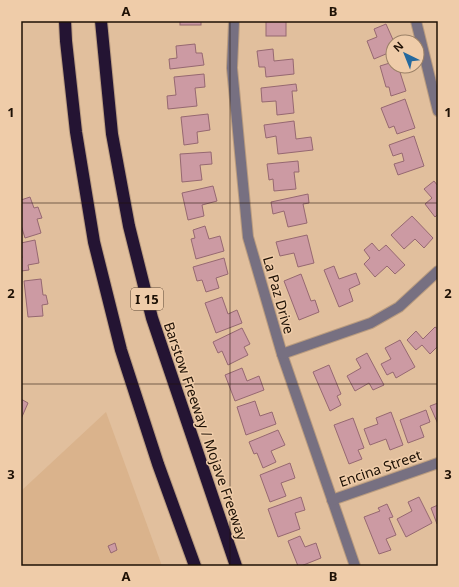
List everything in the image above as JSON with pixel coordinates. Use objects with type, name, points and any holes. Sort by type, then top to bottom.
[{"type":"highway","name":"I 15","points":[[65,21],[76,132],[94,242],[121,350],[158,464],[195,566]]},
{"type":"highway","name":"Barstow Freeway / Mojave Freeway","points":[[101,21],[112,134],[134,249],[152,318],[236,566]]},
{"type":"street","name":"La Paz Drive","points":[[234,21],[232,68],[248,237],[282,354],[355,566]]},
{"type":"street","points":[[416,21],[438,111]]},
{"type":"street","points":[[282,354],[371,323],[399,307],[438,271]]},
{"type":"street","name":"Encina Street","points":[[332,500],[438,464]]},
{"type":"shaded area","points":[[106,412],[162,566],[21,566],[21,491]]},
{"type":"building","points":[[180,21],[201,21],[201,25],[180,25]]},
{"type":"building","points":[[266,21],[286,21],[286,36],[266,36]]},
{"type":"building","points":[[386,24],[390,34],[385,34],[385,54],[374,59],[367,41],[377,37],[374,29]]},
{"type":"building","points":[[195,44],[196,53],[202,53],[204,65],[170,69],[169,59],[177,58],[176,46]]},
{"type":"building","points":[[273,49],[274,61],[293,59],[294,74],[266,77],[265,67],[259,67],[257,51]]},
{"type":"building","points":[[385,64],[385,74],[401,74],[406,91],[391,96],[389,87],[386,87],[380,66]]},
{"type":"building","points":[[204,74],[205,87],[195,88],[197,106],[168,109],[167,96],[176,95],[174,77]]},
{"type":"building","points":[[296,84],[297,91],[292,91],[294,113],[277,115],[276,101],[262,102],[261,88]]},
{"type":"building","points":[[405,99],[415,128],[397,134],[394,126],[389,128],[381,108]]},
{"type":"building","points":[[208,114],[210,130],[197,132],[198,143],[184,145],[181,117]]},
{"type":"building","points":[[294,121],[296,139],[311,137],[313,150],[278,154],[276,136],[266,138],[264,125]]},
{"type":"building","points":[[414,136],[424,166],[398,175],[394,164],[404,161],[402,153],[393,156],[389,145]]},
{"type":"building","points":[[211,152],[212,164],[200,165],[202,180],[182,182],[180,154]]},
{"type":"building","points":[[298,161],[299,172],[294,172],[296,189],[274,191],[273,179],[269,180],[267,164]]},
{"type":"building","points":[[434,181],[438,186],[438,214],[435,217],[425,204],[432,198],[424,189]]},
{"type":"building","points":[[213,186],[217,201],[202,205],[204,216],[188,220],[182,193]]},
{"type":"building","points":[[308,194],[309,203],[303,204],[307,223],[288,227],[284,211],[273,214],[271,202]]},
{"type":"building","points":[[30,197],[34,208],[38,207],[42,218],[37,219],[41,233],[25,238],[21,225],[21,200]]},
{"type":"building","points":[[412,216],[433,238],[424,248],[415,239],[404,249],[391,235]]},
{"type":"building","points":[[205,226],[209,239],[220,236],[224,251],[196,259],[191,239],[195,238],[193,230]]},
{"type":"building","points":[[307,235],[314,263],[298,267],[294,253],[280,256],[276,242]]},
{"type":"building","points":[[35,240],[39,263],[28,265],[29,270],[21,271],[21,243]]},
{"type":"building","points":[[372,243],[379,251],[386,245],[405,265],[395,274],[387,266],[375,277],[364,264],[370,258],[364,250]]},
{"type":"building","points":[[224,258],[228,274],[216,278],[219,288],[206,292],[202,280],[197,281],[193,267]]},
{"type":"building","points":[[334,266],[339,279],[356,273],[360,284],[349,289],[353,301],[339,307],[324,270]]},
{"type":"building","points":[[301,274],[311,301],[315,300],[319,312],[299,320],[284,281]]},
{"type":"building","points":[[41,279],[43,295],[46,295],[48,304],[42,305],[43,316],[28,317],[24,281]]},
{"type":"building","points":[[222,297],[228,314],[237,310],[242,323],[216,333],[205,303]]},
{"type":"building","points":[[435,327],[438,329],[438,346],[430,354],[422,345],[416,350],[407,340],[416,331],[423,339]]},
{"type":"building","points":[[242,328],[250,344],[244,347],[248,355],[228,365],[222,351],[218,353],[213,342]]},
{"type":"building","points":[[400,340],[415,367],[396,378],[393,372],[387,375],[381,364],[391,359],[385,348]]},
{"type":"building","points":[[367,353],[384,385],[373,390],[369,383],[355,391],[347,376],[361,368],[356,359]]},
{"type":"building","points":[[329,365],[341,394],[337,396],[341,405],[330,411],[313,372]]},
{"type":"building","points":[[242,368],[247,381],[259,376],[264,390],[235,401],[225,375]]},
{"type":"building","points":[[21,399],[28,403],[21,419]]},
{"type":"building","points":[[255,401],[260,416],[272,412],[276,424],[246,435],[237,407]]},
{"type":"building","points":[[438,403],[438,424],[430,406]]},
{"type":"building","points":[[426,410],[430,422],[420,426],[424,437],[408,443],[400,420]]},
{"type":"building","points":[[391,412],[403,445],[390,450],[386,439],[370,445],[364,429],[378,424],[376,418]]},
{"type":"building","points":[[353,418],[364,448],[358,450],[362,459],[349,464],[334,425]]},
{"type":"building","points":[[278,430],[285,445],[271,451],[276,462],[263,468],[257,453],[254,454],[249,442]]},
{"type":"building","points":[[290,463],[295,478],[281,483],[286,496],[270,502],[260,475]]},
{"type":"building","points":[[301,497],[305,510],[295,513],[300,529],[278,537],[268,509]]},
{"type":"building","points":[[419,497],[432,523],[406,537],[397,519],[412,511],[408,502]]},
{"type":"building","points":[[387,504],[393,517],[389,518],[396,535],[386,539],[391,550],[379,554],[364,517],[380,511],[378,508]]},
{"type":"building","points":[[438,505],[438,524],[437,524],[431,508]]},
{"type":"building","points":[[300,536],[305,547],[316,543],[321,558],[298,566],[288,541]]},
{"type":"building","points":[[115,543],[117,550],[111,553],[108,546]]}]
